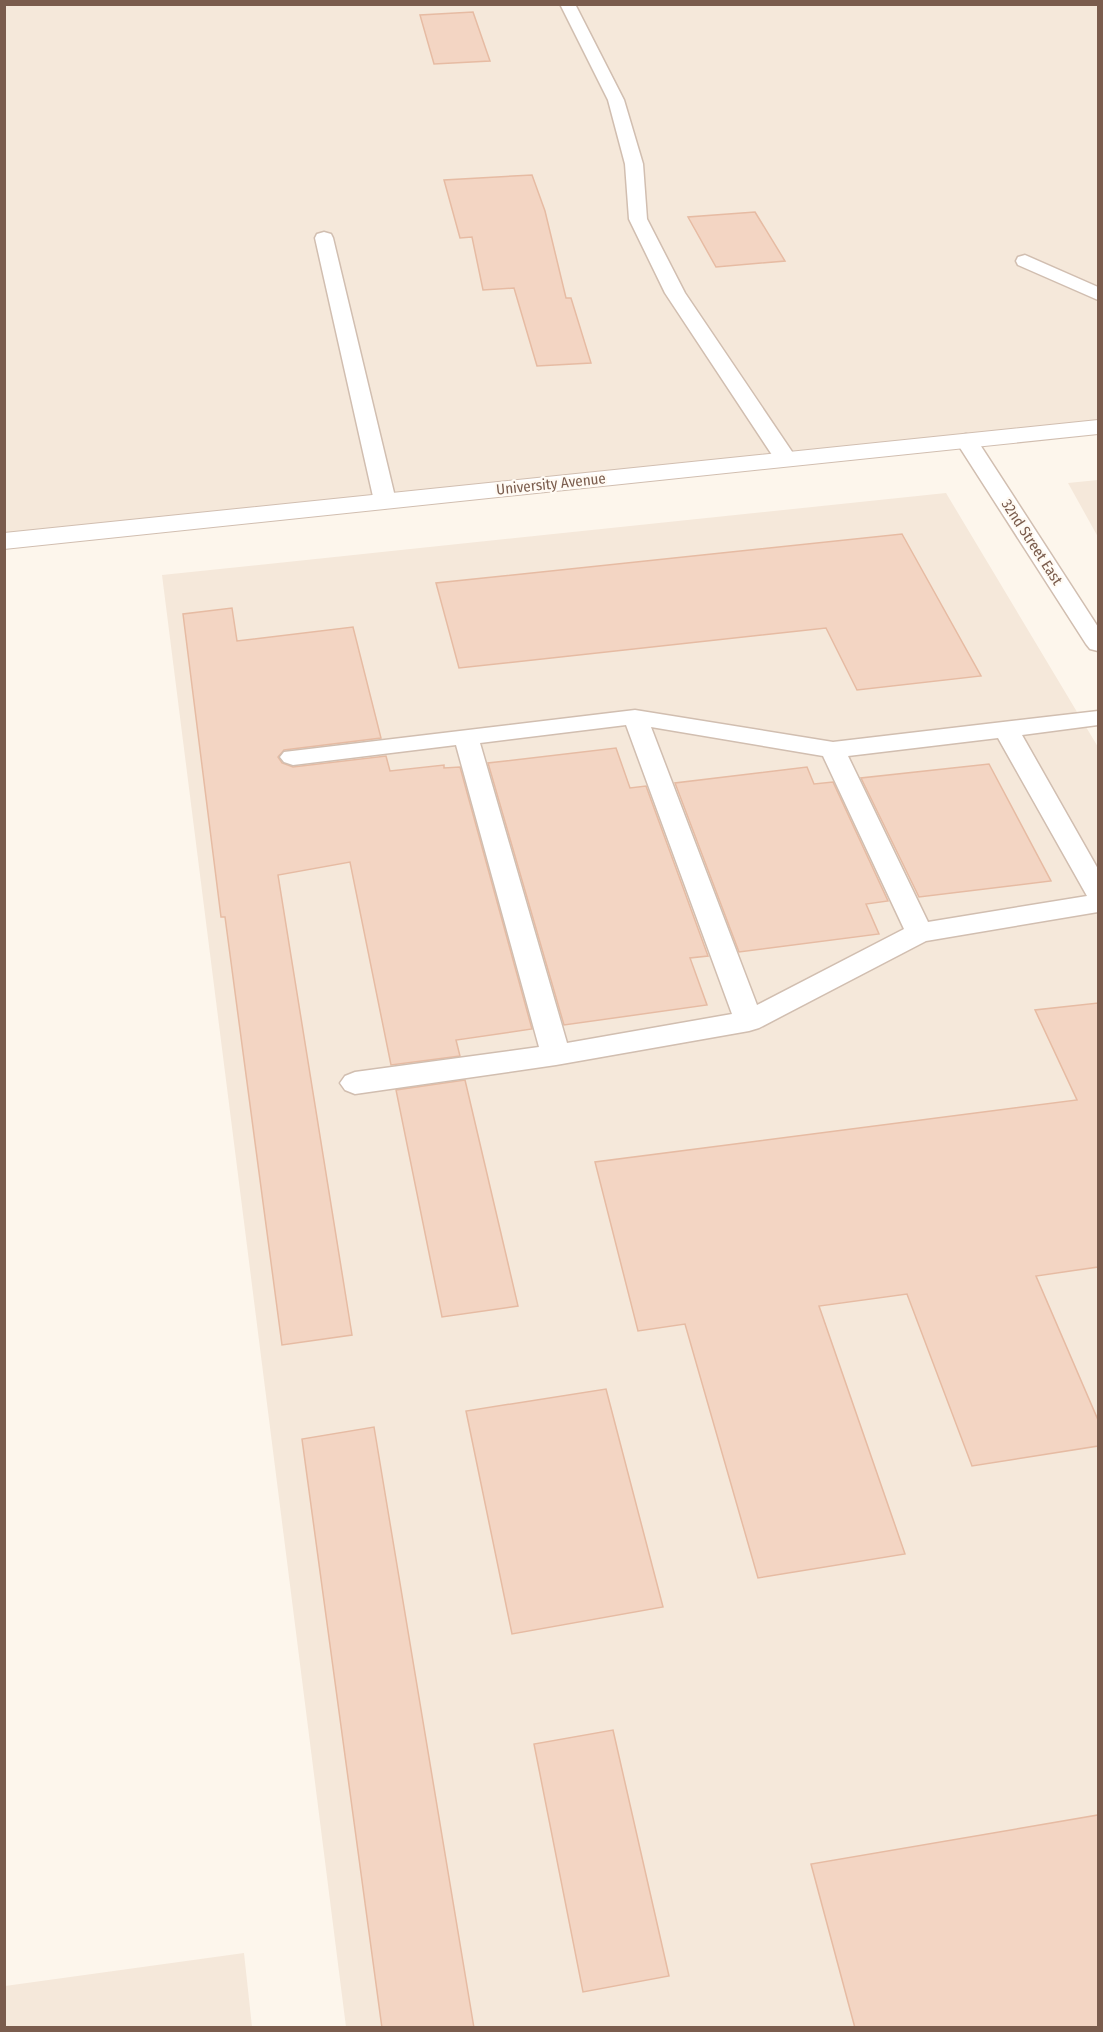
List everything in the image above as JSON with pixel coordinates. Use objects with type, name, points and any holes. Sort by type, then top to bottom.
[{"type":"street","name":"University Avenue","points":[[4,541],[1098,427]]},
{"type":"lane","points":[[567,4],[616,100],[634,165],[638,219],[675,293],[786,459]]},
{"type":"lane","points":[[324,238],[385,501]]},
{"type":"lane","points":[[1025,261],[1098,294]]},
{"type":"lane","name":"32nd Street East","points":[[966,440],[1098,644]]},
{"type":"lane","points":[[635,717],[749,1021]]},
{"type":"lane","points":[[293,757],[635,717],[833,750],[1098,718]]},
{"type":"lane","points":[[1006,729],[1098,892]]},
{"type":"lane","points":[[466,736],[556,1054]]},
{"type":"lane","points":[[833,750],[919,933]]},
{"type":"lane","points":[[355,1083],[556,1054],[749,1021],[919,933],[1098,903]]},
{"type":"shaded area","points":[[4,5],[1098,5],[1098,428],[5,547]]},
{"type":"shaded area","points":[[1098,480],[1098,537],[1068,483]]},
{"type":"shaded area","points":[[946,493],[1098,747],[1098,2027],[346,2027],[162,575]]},
{"type":"shaded area","points":[[244,1953],[252,2027],[5,2027],[5,1986]]},
{"type":"building","points":[[473,12],[490,61],[434,64],[420,15]]},
{"type":"building","points":[[532,175],[545,211],[566,298],[571,298],[591,363],[537,366],[514,288],[483,290],[472,237],[460,238],[444,180]]},
{"type":"building","points":[[755,212],[785,261],[716,267],[688,217]]},
{"type":"building","points":[[902,534],[981,676],[857,690],[826,628],[459,668],[436,583]]},
{"type":"building","points":[[232,608],[237,641],[353,627],[381,738],[284,750],[278,757],[282,763],[293,767],[386,756],[390,771],[444,765],[444,768],[460,767],[532,1029],[456,1040],[460,1056],[391,1065],[350,862],[278,875],[352,1335],[282,1345],[225,917],[221,917],[183,614]]},
{"type":"building","points":[[616,748],[630,788],[646,786],[708,956],[690,958],[707,1005],[564,1025],[488,763]]},
{"type":"building","points":[[989,764],[1051,881],[919,897],[861,778]]},
{"type":"building","points":[[807,767],[814,784],[833,782],[888,901],[866,904],[879,934],[739,952],[675,783]]},
{"type":"building","points":[[1098,1003],[1098,1267],[1036,1276],[1098,1420],[1098,1446],[972,1466],[907,1294],[819,1306],[905,1554],[758,1578],[685,1324],[638,1331],[595,1162],[1077,1100],[1035,1010]]},
{"type":"building","points":[[465,1080],[518,1306],[442,1317],[396,1090]]},
{"type":"building","points":[[606,1389],[663,1607],[512,1634],[466,1411]]},
{"type":"building","points":[[374,1427],[474,2028],[382,2028],[302,1439]]},
{"type":"building","points":[[613,1730],[669,1976],[583,1992],[534,1744]]},
{"type":"building","points":[[1098,1815],[1098,2028],[855,2028],[811,1864]]}]
